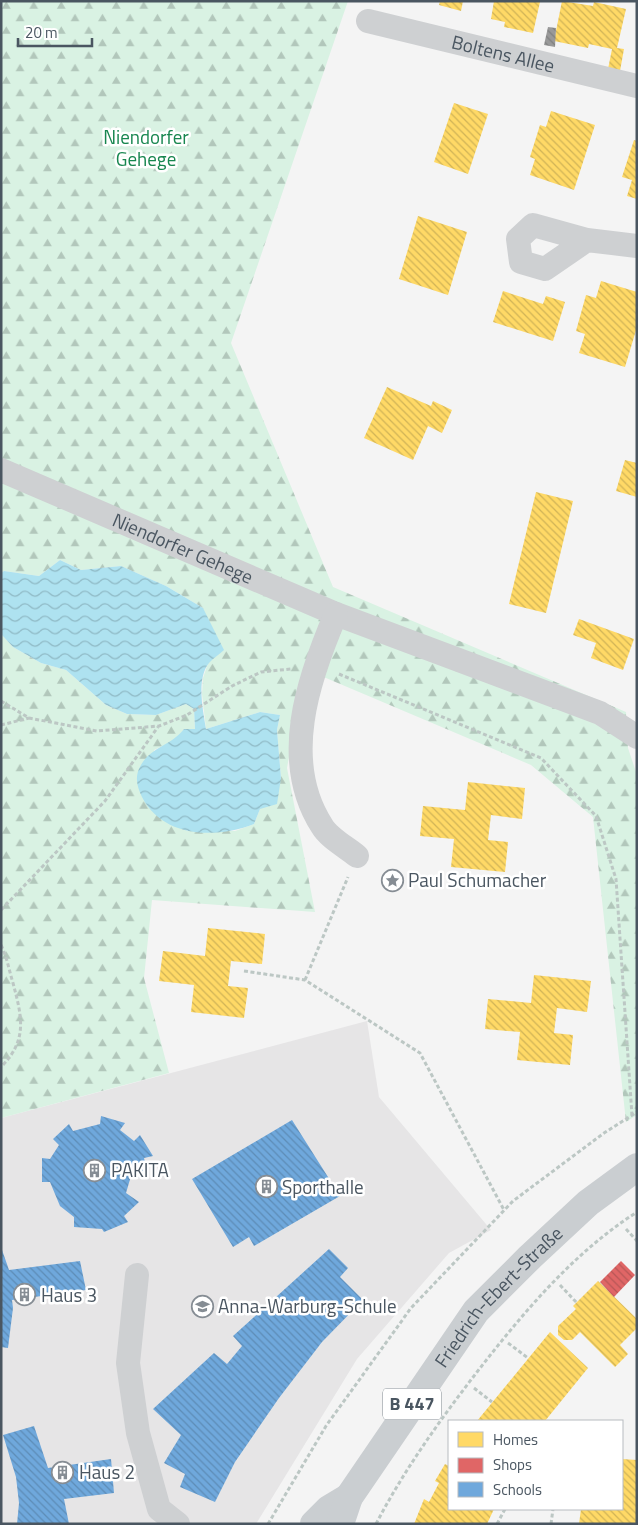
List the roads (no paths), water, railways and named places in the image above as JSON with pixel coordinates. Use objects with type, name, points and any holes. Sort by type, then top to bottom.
[{"type":"main road","name":"Friedrich-Ebert-Straße","points":[[340,1524],[349,1497],[476,1311],[530,1256],[588,1204],[637,1167]]},
{"type":"main road","name":"Friedrich-Ebert-Straße","points":[[314,1524],[329,1509],[349,1497]]},
{"type":"street","name":"Boltens Allee","points":[[368,21],[637,86]]},
{"type":"street","points":[[587,240],[637,246]]},
{"type":"street","name":"Niendorfer Gehege","points":[[1,470],[336,614],[600,713],[637,737]]},
{"type":"street","points":[[336,614],[316,664],[303,716],[300,756],[306,794],[323,828],[357,856]]},
{"type":"street","points":[[137,1275],[128,1362],[138,1433],[159,1509],[178,1524]]},
{"type":"water","points":[[60,560],[81,570],[121,566],[166,586],[203,608],[224,650],[212,659],[203,677],[203,713],[206,729],[260,712],[280,715],[277,730],[281,778],[277,804],[260,809],[254,824],[223,832],[192,832],[177,828],[163,821],[151,811],[142,797],[137,781],[141,765],[150,754],[174,739],[184,729],[195,729],[194,709],[186,704],[156,715],[127,714],[106,705],[66,670],[41,663],[13,647],[1,634],[1,573],[4,571],[39,576]]},
{"type":"place","name":"Paul Schumacher","points":[[392,880]]},
{"type":"place","name":"PAKITA","points":[[95,1170]]},
{"type":"place","name":"Sporthalle","points":[[266,1187]]},
{"type":"place","name":"Haus 3","points":[[25,1295]]},
{"type":"place","name":"Anna-Warburg-Schule","points":[[202,1306]]},
{"type":"place","name":"Haus 2","points":[[63,1472]]}]
